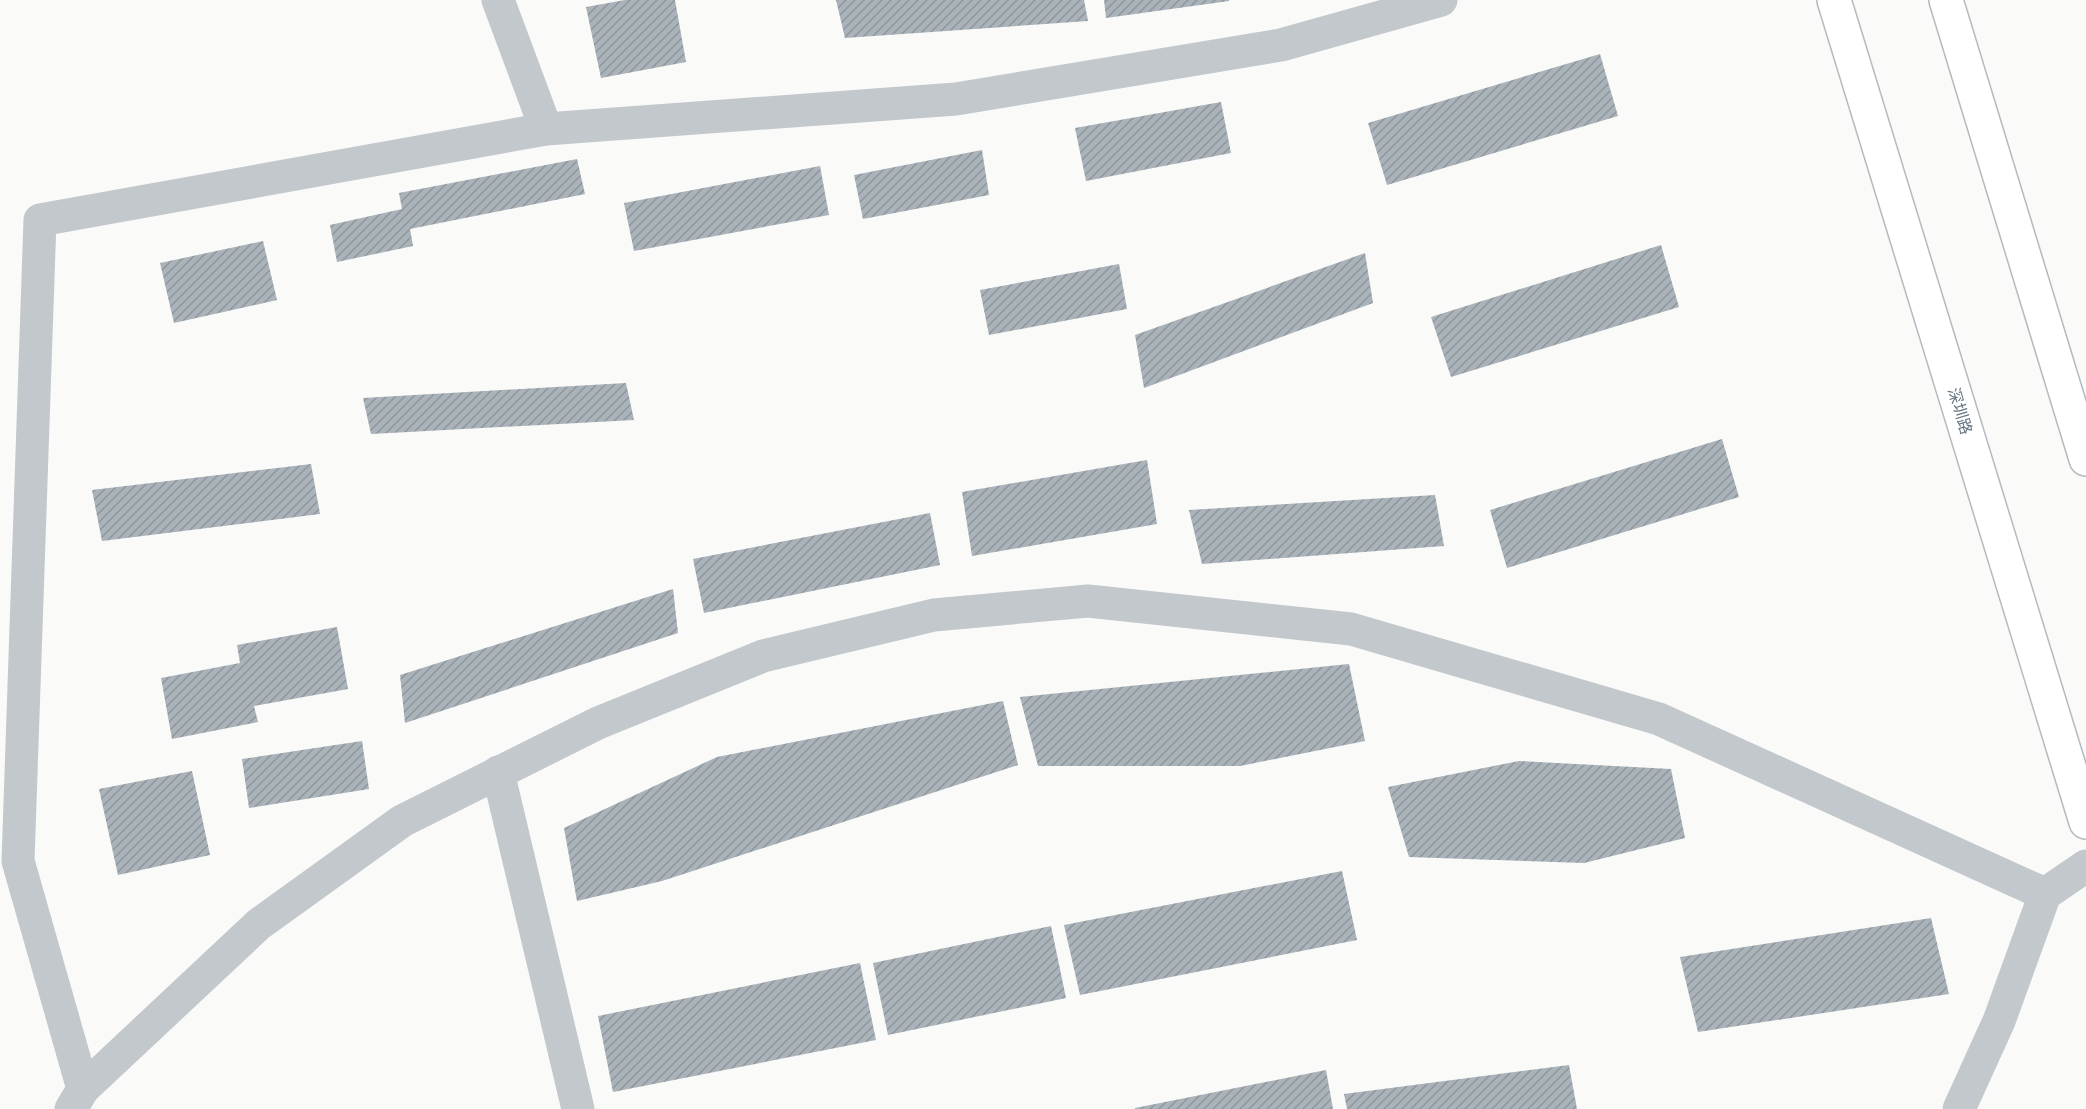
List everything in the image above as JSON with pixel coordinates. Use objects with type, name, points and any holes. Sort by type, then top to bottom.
[{"type":"main road","name":"深圳路","points":[[1834,0],[2086,822]]},
{"type":"main road","points":[[1946,0],[2086,459]]},
{"type":"street","points":[[498,0],[546,129]]},
{"type":"street","points":[[1441,0],[1281,45],[956,99],[546,129],[40,220],[18,861],[77,1099],[259,924],[402,821],[598,723],[763,656],[934,615],[1088,601],[1351,629],[1659,719],[2045,894]]},
{"type":"street","points":[[498,772],[578,1109]]},
{"type":"street","points":[[1959,1109],[1999,1021],[2045,894],[2086,866]]},
{"type":"building","points":[[625,0],[675,0],[686,62],[601,78],[586,7]]},
{"type":"building","points":[[836,0],[1084,0],[1088,21],[845,38]]},
{"type":"building","points":[[1104,0],[1229,0],[1229,1],[1106,18]]},
{"type":"building","points":[[1600,54],[1618,116],[1387,185],[1368,123]]},
{"type":"building","points":[[1221,102],[1231,153],[1086,181],[1075,128]]},
{"type":"building","points":[[982,150],[989,195],[863,219],[854,175]]},
{"type":"building","points":[[577,159],[585,194],[410,229],[413,246],[337,262],[330,225],[402,209],[399,193]]},
{"type":"building","points":[[820,166],[829,215],[634,251],[624,203]]},
{"type":"building","points":[[263,241],[277,300],[174,323],[160,263]]},
{"type":"building","points":[[1661,245],[1679,307],[1451,377],[1431,317]]},
{"type":"building","points":[[1365,253],[1373,303],[1144,388],[1135,335]]},
{"type":"building","points":[[1119,264],[1127,309],[989,335],[980,290]]},
{"type":"building","points":[[626,383],[634,420],[371,434],[363,398]]},
{"type":"building","points":[[1722,439],[1739,497],[1507,568],[1490,510]]},
{"type":"building","points":[[1147,460],[1157,524],[972,556],[962,492]]},
{"type":"building","points":[[311,464],[320,514],[102,541],[92,490]]},
{"type":"building","points":[[1435,495],[1444,546],[1202,564],[1189,510]]},
{"type":"building","points":[[930,513],[940,565],[704,613],[693,559]]},
{"type":"building","points":[[673,589],[678,633],[405,723],[400,675]]},
{"type":"building","points":[[337,627],[348,689],[254,706],[258,722],[172,739],[161,678],[240,663],[237,645]]},
{"type":"building","points":[[1349,664],[1365,741],[1240,766],[1038,766],[1020,697]]},
{"type":"building","points":[[1003,701],[1018,765],[662,881],[577,901],[564,828],[717,757]]},
{"type":"building","points":[[362,741],[369,789],[249,808],[242,759]]},
{"type":"building","points":[[1519,761],[1671,769],[1685,838],[1584,863],[1409,857],[1388,787]]},
{"type":"building","points":[[192,771],[210,855],[118,875],[99,789]]},
{"type":"building","points":[[1342,871],[1357,940],[1080,995],[1064,925]]},
{"type":"building","points":[[1931,918],[1949,994],[1698,1032],[1680,957]]},
{"type":"building","points":[[1051,926],[1066,998],[888,1035],[873,963]]},
{"type":"building","points":[[860,963],[876,1040],[613,1092],[598,1016]]},
{"type":"building","points":[[1569,1065],[1577,1109],[1347,1109],[1344,1094]]},
{"type":"building","points":[[1326,1070],[1333,1109],[1135,1109],[1135,1108]]}]
